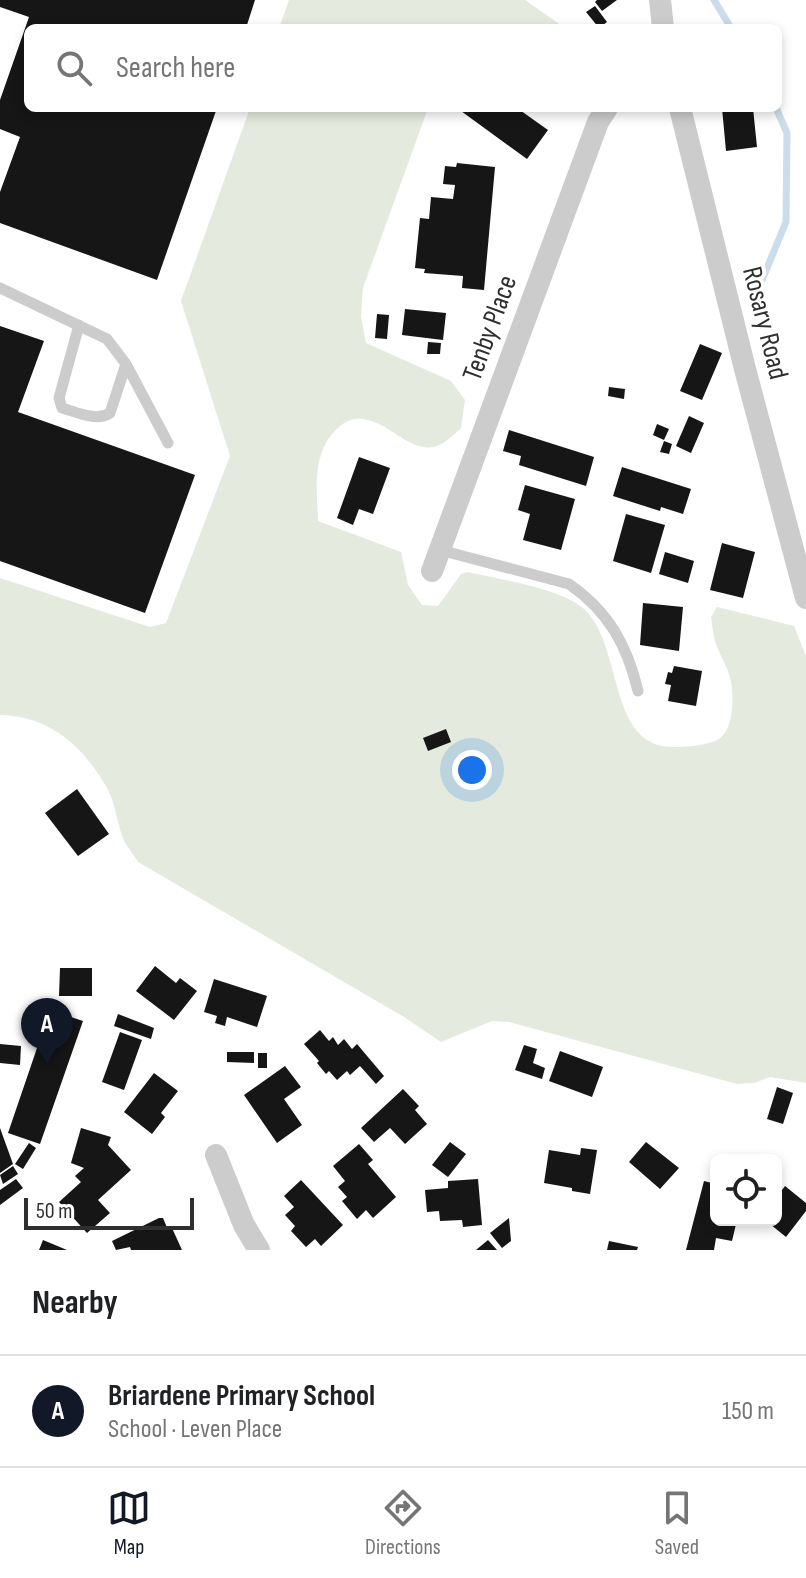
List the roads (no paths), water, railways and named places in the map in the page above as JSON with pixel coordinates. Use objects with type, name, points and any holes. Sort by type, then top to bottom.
[{"type":"street","points":[[660,0],[663,24]]},
{"type":"street","name":"Tenby Place","points":[[436,560],[592,136],[605,112]]},
{"type":"street","name":"Rosary Road","points":[[681,112],[806,598]]},
{"type":"street","points":[[216,1155],[244,1225],[259,1250]]},
{"type":"lane","points":[[0,288],[107,339],[126,364],[168,443]]},
{"type":"lane","points":[[79,325],[59,398],[62,408],[96,418],[105,417],[110,413],[126,364]]},
{"type":"lane","points":[[436,560],[569,584],[587,596],[605,617],[630,657],[638,691]]},
{"type":"waterway","points":[[714,0],[729,24]]},
{"type":"waterway","points":[[753,302],[786,222],[787,133],[778,112]]},
{"type":"place","name":"Briardene Primary School","points":[[47,1064]]}]
